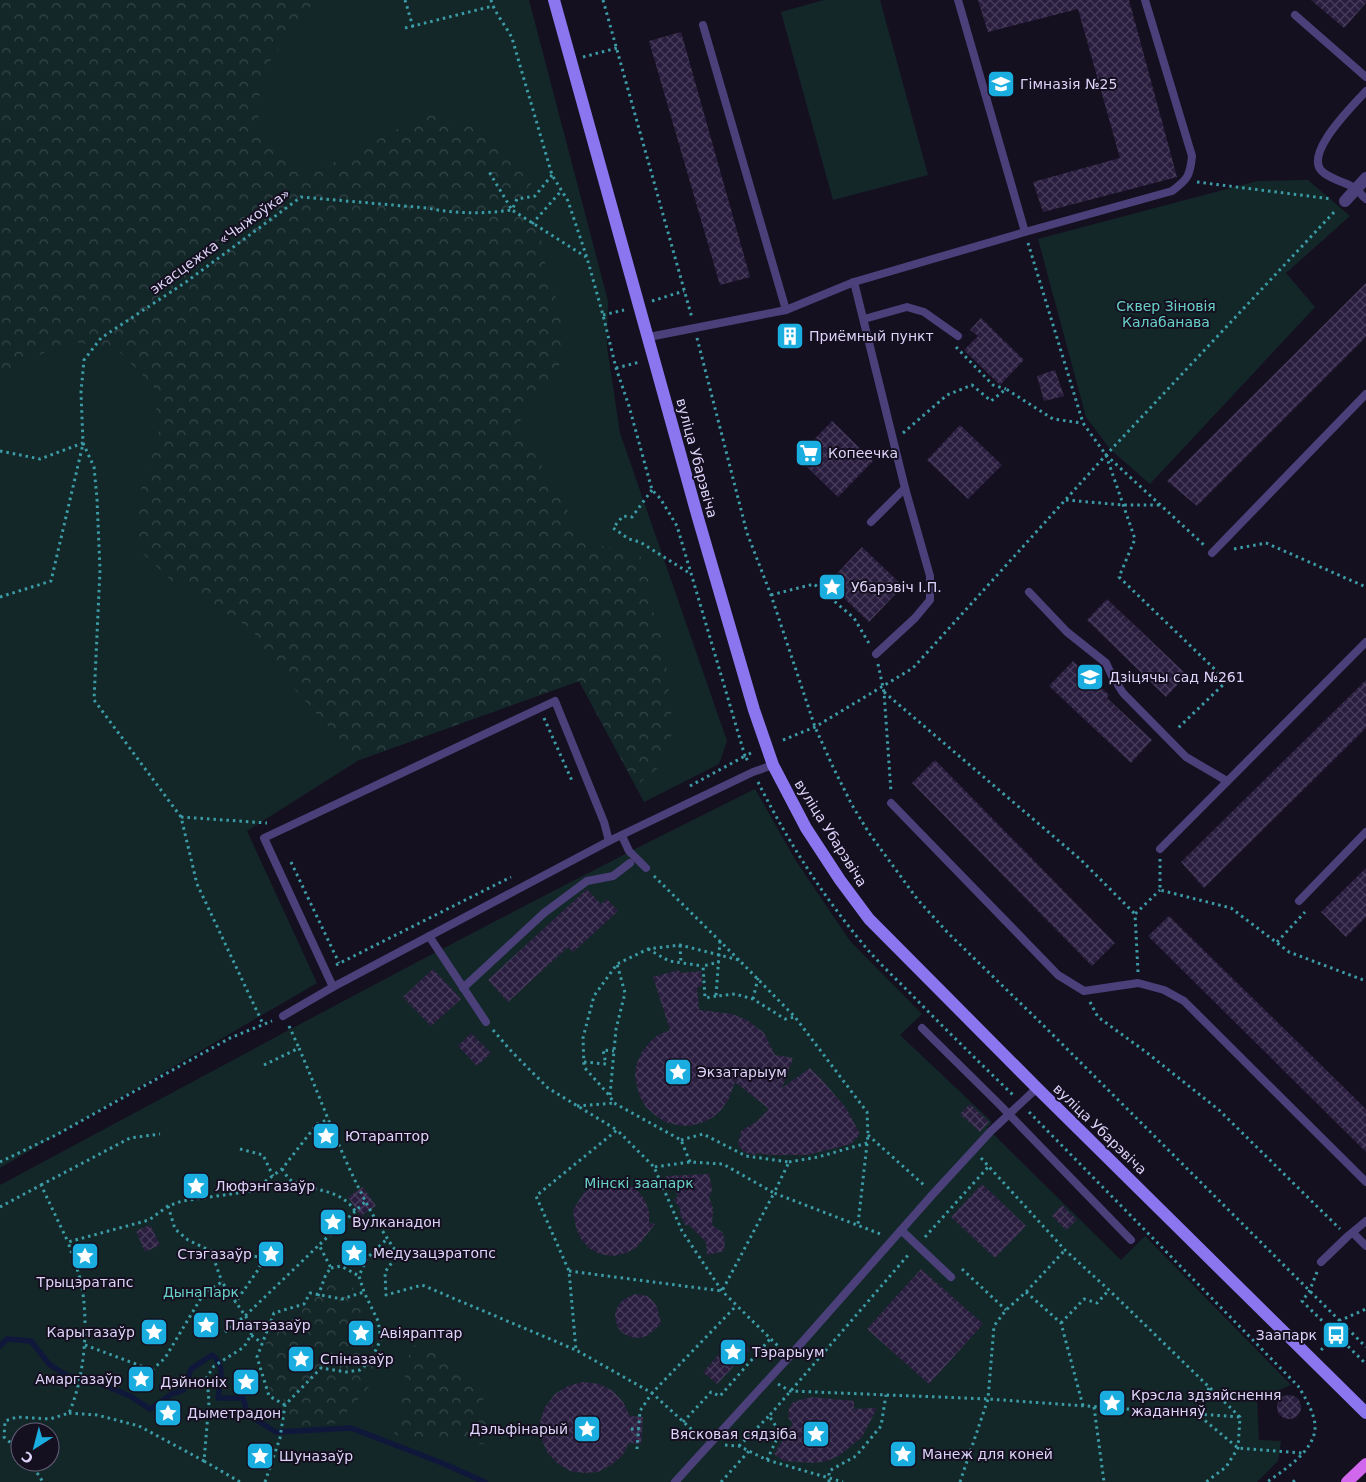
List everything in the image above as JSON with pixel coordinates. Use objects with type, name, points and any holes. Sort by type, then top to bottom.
[{"type":"main road","name":"вуліца Убарэвіча","points":[[554,0],[754,710],[773,765],[806,828],[840,880],[869,919],[1366,1413]]},
{"type":"main road","points":[[1347,1482],[1366,1464]]},
{"type":"street","points":[[1345,201],[1366,178]]},
{"type":"lane","points":[[958,0],[1025,232]]},
{"type":"lane","points":[[649,337],[694,330],[786,310],[854,282],[1025,232],[1172,192],[1186,180],[1191,168],[1192,156],[1145,0]]},
{"type":"lane","points":[[1295,15],[1366,77]]},
{"type":"lane","points":[[703,26],[786,310]]},
{"type":"lane","points":[[1366,91],[1331,132],[1318,153],[1317,163],[1322,172],[1356,189],[1366,199]]},
{"type":"lane","points":[[854,282],[893,442],[930,576],[930,600],[915,618],[876,654]]},
{"type":"lane","points":[[864,319],[907,307],[924,312],[958,336]]},
{"type":"lane","points":[[1212,553],[1366,394]]},
{"type":"lane","points":[[871,522],[905,488]]},
{"type":"lane","points":[[1029,592],[1067,632],[1106,663],[1113,678]]},
{"type":"lane","points":[[1160,849],[1366,642]]},
{"type":"lane","points":[[1118,685],[1123,693],[1186,757],[1227,781]]},
{"type":"lane","points":[[333,986],[264,838],[555,700],[600,813],[609,842]]},
{"type":"lane","points":[[284,1016],[333,986],[609,842],[753,772],[773,765]]},
{"type":"lane","points":[[891,803],[1058,975],[1084,991],[1138,983],[1164,990],[1184,1001],[1366,1182]]},
{"type":"lane","points":[[1299,901],[1366,832]]},
{"type":"lane","points":[[622,836],[629,851],[646,868]]},
{"type":"lane","points":[[463,988],[544,913],[588,881],[613,876],[630,863]]},
{"type":"lane","points":[[429,936],[486,1022]]},
{"type":"lane","points":[[922,1028],[1009,1114],[1131,1240]]},
{"type":"lane","points":[[674,1482],[789,1357],[933,1194],[1009,1114],[1037,1088]]},
{"type":"lane","points":[[1321,1262],[1366,1221]]},
{"type":"lane","points":[[901,1230],[951,1277]]},
{"type":"lane","points":[[1350,1234],[1366,1246]]},
{"type":"path","points":[[405,0],[413,27]]},
{"type":"path","points":[[491,0],[512,38],[552,175],[568,201],[587,258],[616,368],[629,406],[652,490],[660,498],[678,526],[745,756],[775,816],[824,894],[869,950],[1298,1386],[1310,1406],[1315,1428],[1310,1443],[1303,1453],[1290,1466],[1267,1482]]},
{"type":"path","points":[[603,0],[684,291],[747,533],[771,595],[816,727],[833,767],[852,804],[869,833],[918,900],[948,933],[1044,1026],[1366,1348]]},
{"type":"path","points":[[405,28],[493,6]]},
{"type":"path","points":[[597,53],[616,48]]},
{"type":"path","points":[[488,170],[512,210],[587,258]]},
{"type":"path","points":[[512,210],[517,199],[535,196],[552,175]]},
{"type":"path","points":[[1186,180],[1345,201]]},
{"type":"path","points":[[532,224],[562,190]]},
{"type":"path","name":"экасцежка «Чыжоўка»","points":[[83,444],[81,392],[84,360],[101,338],[186,282],[301,197],[427,208],[472,214],[512,210]]},
{"type":"path","points":[[783,740],[816,727],[913,668],[1106,455],[1345,201]]},
{"type":"path","points":[[1025,232],[1083,423],[1106,455],[1212,553],[1266,543],[1366,587]]},
{"type":"path","points":[[652,302],[684,291]]},
{"type":"path","points":[[603,315],[624,310]]},
{"type":"path","points":[[958,336],[954,345],[993,385],[1006,389],[1053,419],[1083,423]]},
{"type":"path","points":[[616,368],[654,358]]},
{"type":"path","points":[[893,442],[947,396],[972,386],[991,401],[1006,389]]},
{"type":"path","points":[[0,451],[40,459],[83,444]]},
{"type":"path","points":[[0,597],[52,581],[83,444]]},
{"type":"path","points":[[83,444],[94,467],[97,499],[100,570],[94,700],[181,818],[197,884],[263,1024]]},
{"type":"path","points":[[1106,455],[1135,539],[1119,577],[1227,681],[1168,738]]},
{"type":"path","points":[[652,490],[632,517],[623,516],[613,528],[629,539],[640,542],[691,574]]},
{"type":"path","points":[[1065,500],[1123,505],[1160,505]]},
{"type":"path","points":[[771,595],[814,584],[854,618],[876,654],[884,685],[891,803]]},
{"type":"path","points":[[884,692],[1080,859],[1135,914],[1138,983]]},
{"type":"path","points":[[539,708],[574,785]]},
{"type":"path","points":[[685,789],[751,752]]},
{"type":"path","points":[[181,818],[268,823]]},
{"type":"path","points":[[1135,914],[1160,890],[1160,849]]},
{"type":"path","points":[[288,856],[339,963]]},
{"type":"path","points":[[646,868],[795,1017],[867,1112],[868,1135],[858,1224]]},
{"type":"path","points":[[325,970],[516,874]]},
{"type":"path","points":[[1160,890],[1231,908],[1289,952],[1366,981]]},
{"type":"path","points":[[1277,942],[1307,909],[1299,901]]},
{"type":"path","points":[[716,996],[720,941]]},
{"type":"path","points":[[614,1103],[610,1095],[584,1067],[583,1038],[594,996],[617,964],[648,949],[680,945],[739,960]]},
{"type":"path","points":[[680,945],[682,963]]},
{"type":"path","points":[[648,949],[669,961],[703,966],[718,962]]},
{"type":"path","points":[[610,1095],[616,1028],[625,993],[617,964]]},
{"type":"path","points":[[703,966],[705,998],[735,994],[753,999],[785,1019],[795,1017]]},
{"type":"path","points":[[753,999],[758,978]]},
{"type":"path","points":[[1084,991],[1098,1017],[1146,1052],[1219,1110],[1350,1234]]},
{"type":"path","points":[[0,1162],[56,1135],[230,1038],[284,1016],[358,1190],[398,1254],[384,1272],[386,1295],[422,1285],[576,1350],[652,1393],[708,1444],[739,1446],[767,1460],[828,1480],[843,1482]]},
{"type":"path","points":[[486,1022],[512,1052],[548,1088],[617,1130],[654,1167],[682,1230],[722,1291],[789,1357]]},
{"type":"path","points":[[264,1065],[299,1048]]},
{"type":"path","points":[[584,1062],[606,1064],[603,1050],[614,1051]]},
{"type":"path","points":[[576,1106],[614,1103],[681,1140],[690,1162]]},
{"type":"path","points":[[68,1242],[149,1220],[168,1206],[182,1200],[252,1191],[282,1169],[317,1124],[329,1119]]},
{"type":"path","points":[[576,1350],[569,1270],[536,1196],[617,1130]]},
{"type":"path","points":[[0,1207],[130,1138],[160,1134]]},
{"type":"path","points":[[681,1140],[702,1134],[746,1156],[789,1162],[818,1157],[867,1143]]},
{"type":"path","points":[[868,1135],[933,1194]]},
{"type":"path","points":[[240,1149],[263,1155],[272,1176]]},
{"type":"path","points":[[974,1151],[1065,1250],[1109,1290],[1240,1418],[1238,1448],[1226,1467],[1206,1482]]},
{"type":"path","points":[[654,1167],[690,1162],[723,1164],[774,1193],[858,1224],[892,1239]]},
{"type":"path","points":[[722,1291],[789,1162]]},
{"type":"path","points":[[739,1446],[790,1392],[988,1166]]},
{"type":"path","points":[[282,1169],[290,1180],[330,1192],[349,1202],[355,1211]]},
{"type":"path","points":[[41,1185],[68,1242],[83,1294],[85,1345],[76,1396],[70,1413]]},
{"type":"path","points":[[225,1332],[246,1315],[365,1202]]},
{"type":"path","points":[[168,1206],[175,1229],[188,1240],[211,1251],[260,1257],[260,1267],[235,1303]]},
{"type":"path","points":[[926,1236],[933,1242]]},
{"type":"path","points":[[265,1482],[280,1438],[285,1405],[321,1368],[346,1372],[360,1370],[372,1358],[381,1338],[378,1321],[364,1292],[359,1276],[367,1258],[387,1239]]},
{"type":"path","points":[[319,1245],[331,1268]]},
{"type":"path","points":[[960,1482],[988,1399],[994,1326],[1006,1310],[1026,1292],[1065,1250]]},
{"type":"path","points":[[204,1461],[208,1402],[207,1377],[214,1366],[244,1348],[251,1336],[252,1327],[246,1315],[235,1303],[222,1282],[211,1251]]},
{"type":"path","points":[[955,1263],[1006,1310]]},
{"type":"path","points":[[318,1296],[326,1274],[331,1268],[341,1266],[359,1276]]},
{"type":"path","points":[[569,1270],[722,1291]]},
{"type":"path","points":[[85,1345],[152,1370],[165,1358],[204,1293],[222,1282]]},
{"type":"path","points":[[1312,1284],[1302,1301],[1366,1362]]},
{"type":"path","points":[[1061,1323],[1084,1299],[1097,1303],[1109,1290]]},
{"type":"path","points":[[285,1405],[269,1396],[257,1358],[274,1314],[304,1304],[310,1293],[342,1299],[364,1292]]},
{"type":"path","points":[[1026,1292],[1061,1323],[1083,1406]]},
{"type":"path","points":[[638,1449],[640,1411],[652,1393],[737,1305]]},
{"type":"path","points":[[1339,1321],[1366,1309]]},
{"type":"path","points":[[1312,1359],[1336,1335]]},
{"type":"path","points":[[251,1336],[262,1343]]},
{"type":"path","points":[[683,1422],[711,1392],[720,1396],[770,1338]]},
{"type":"path","points":[[769,1378],[790,1392],[988,1399],[1240,1418]]},
{"type":"path","points":[[1197,1414],[1210,1388]]},
{"type":"path","points":[[828,1480],[829,1471],[856,1456],[881,1426],[886,1395]]},
{"type":"path","points":[[1094,1407],[1104,1482]]},
{"type":"path","points":[[10,1442],[4,1437],[5,1421],[17,1417],[50,1418],[70,1413],[98,1415],[139,1426],[240,1482]]},
{"type":"path","points":[[1197,1414],[1238,1448],[1303,1453]]},
{"type":"path","points":[[767,1460],[780,1432],[768,1416]]},
{"type":"path","points":[[631,1429],[639,1429]]},
{"type":"path","points":[[720,1482],[749,1451]]},
{"type":"path","points":[[1293,1482],[1297,1478]]},
{"type":"green space","points":[[0,0],[529,0],[608,301],[607,347],[620,433],[727,741],[719,764],[644,802],[579,681],[359,760],[247,831],[317,983],[0,1168]]},
{"type":"green space","points":[[0,0],[315,0],[265,68],[257,108],[263,139],[286,161],[315,172],[421,115],[441,116],[494,135],[531,182],[545,263],[565,326],[557,379],[524,409],[519,425],[524,439],[544,469],[583,537],[594,545],[631,550],[647,561],[651,606],[659,627],[666,664],[673,731],[661,765],[636,786],[579,681],[359,760],[276,669],[252,629],[172,581],[139,550],[138,499],[159,434],[154,387],[116,348],[67,341],[4,373],[0,372]]},
{"type":"green space","points":[[824,0],[880,0],[928,175],[833,200],[781,12]]},
{"type":"green space","name":"Сквер Зіновія Калабанава","points":[[1308,180],[1350,216],[1286,273],[1315,307],[1150,484],[1110,449],[1086,417],[1038,239],[1257,181]]},
{"type":"green space","name":"Мінскі заапарк","points":[[755,789],[796,861],[850,941],[922,1014],[900,1035],[992,1122],[987,1128],[1121,1260],[1145,1236],[1291,1385],[1257,1399],[1259,1440],[1281,1441],[1278,1461],[1257,1482],[0,1482],[0,1185],[565,885]]},
{"type":"green space","points":[[335,1277],[352,1286],[371,1318],[375,1345],[375,1380],[337,1423],[296,1429],[282,1396],[270,1392],[266,1344],[279,1318],[305,1306]]},
{"type":"green space","points":[[411,1344],[457,1360],[483,1398],[490,1445],[394,1435]]},
{"type":"building","points":[[978,0],[1129,0],[1177,177],[1043,212],[1033,182],[1120,158],[1078,9],[988,32]]},
{"type":"building","points":[[1311,0],[1366,0],[1366,3],[1344,28]]},
{"type":"building","points":[[681,32],[750,277],[720,285],[649,41]]},
{"type":"building","points":[[1366,283],[1366,337],[1197,506],[1167,481]]},
{"type":"building","points":[[981,318],[1024,360],[1000,385],[964,350],[978,336],[970,330]]},
{"type":"building","points":[[1055,370],[1064,396],[1044,401],[1037,376]]},
{"type":"building","points":[[832,421],[873,461],[838,497],[797,457]]},
{"type":"building","points":[[960,425],[1002,465],[968,499],[927,460]]},
{"type":"building","points":[[862,547],[903,586],[869,622],[828,583]]},
{"type":"building","points":[[1107,599],[1187,675],[1166,697],[1087,620]]},
{"type":"building","points":[[1073,661],[1109,695],[1107,698],[1152,740],[1131,763],[1049,686]]},
{"type":"building","points":[[1366,680],[1366,728],[1204,888],[1181,862]]},
{"type":"building","points":[[935,760],[1115,943],[1092,966],[912,783]]},
{"type":"building","points":[[1366,868],[1366,917],[1346,937],[1321,912]]},
{"type":"building","points":[[587,889],[601,904],[607,899],[618,911],[573,952],[568,947],[508,1002],[488,980]]},
{"type":"building","points":[[1169,916],[1366,1109],[1366,1152],[1148,936]]},
{"type":"building","points":[[433,969],[461,999],[431,1026],[403,997]]},
{"type":"building","points":[[679,970],[680,973],[701,971],[702,986],[697,987],[699,1010],[732,1014],[747,1020],[764,1033],[775,1055],[793,1058],[782,1088],[810,1068],[821,1079],[846,1108],[860,1134],[851,1144],[807,1155],[757,1153],[755,1155],[744,1152],[738,1145],[741,1131],[756,1122],[769,1109],[735,1082],[728,1100],[721,1110],[712,1118],[701,1123],[689,1126],[665,1122],[646,1107],[640,1097],[637,1086],[635,1075],[637,1063],[649,1043],[658,1035],[670,1030],[653,977]]},
{"type":"building","points":[[471,1033],[491,1053],[477,1066],[458,1046]]},
{"type":"building","points":[[970,1104],[989,1122],[980,1132],[960,1114]]},
{"type":"building","points":[[709,1174],[712,1190],[709,1197],[713,1208],[712,1225],[722,1232],[725,1240],[724,1251],[707,1255],[706,1242],[688,1224],[686,1226],[679,1213],[681,1210],[674,1200],[678,1196],[666,1176]]},
{"type":"building","points":[[603,1181],[626,1183],[637,1190],[645,1200],[649,1212],[649,1223],[655,1224],[637,1247],[626,1253],[613,1256],[600,1254],[589,1248],[581,1239],[576,1228],[573,1210],[583,1194],[592,1186]]},
{"type":"building","points":[[982,1184],[1026,1226],[995,1258],[951,1217]]},
{"type":"building","points":[[363,1187],[376,1206],[361,1216],[348,1197]]},
{"type":"building","points":[[1062,1205],[1077,1220],[1066,1230],[1052,1216]]},
{"type":"building","points":[[150,1225],[160,1245],[145,1252],[136,1231]]},
{"type":"building","points":[[921,1269],[983,1324],[929,1384],[867,1329]]},
{"type":"building","points":[[635,1294],[647,1296],[652,1300],[657,1307],[661,1324],[647,1336],[639,1338],[624,1334],[618,1328],[615,1313],[623,1300]]},
{"type":"building","points":[[735,1337],[749,1350],[717,1384],[703,1372]]},
{"type":"building","points":[[583,1382],[599,1384],[613,1391],[623,1402],[630,1416],[643,1417],[641,1444],[629,1443],[622,1456],[598,1472],[570,1471],[557,1463],[547,1452],[541,1437],[540,1422],[545,1407],[555,1394],[568,1386]]},
{"type":"building","points":[[1289,1395],[1297,1399],[1301,1407],[1297,1415],[1289,1419],[1281,1415],[1277,1407],[1281,1399]]},
{"type":"building","points":[[811,1397],[854,1401],[854,1409],[877,1408],[862,1437],[840,1455],[827,1461],[813,1463],[784,1461],[774,1454],[793,1423],[788,1418],[789,1408],[793,1402]]},
{"type":"waterway","points":[[0,1346],[7,1339],[31,1341],[50,1365],[68,1376],[89,1379],[130,1396],[150,1409],[172,1394],[184,1390],[191,1369],[212,1355],[221,1369],[218,1398],[243,1398],[248,1415],[276,1432],[351,1428],[442,1463],[485,1482]]},
{"type":"place","name":"Гімназія №25","points":[[1001,84]]},
{"type":"place","name":"Приёмный пункт","points":[[790,336]]},
{"type":"place","name":"Копеечка","points":[[809,453]]},
{"type":"place","name":"Убарэвіч І.П.","points":[[832,587]]},
{"type":"place","name":"Дзіцячы сад №261","points":[[1090,677]]},
{"type":"place","name":"Экзатарыум","points":[[678,1072]]},
{"type":"place","name":"Ютараптор","points":[[326,1136]]},
{"type":"place","name":"Люфэнгазаўр","points":[[196,1186]]},
{"type":"place","name":"Вулканадон","points":[[333,1222]]},
{"type":"place","name":"Медузацэратопс","points":[[354,1253]]},
{"type":"place","name":"Стэгазаўр","points":[[271,1254]]},
{"type":"place","name":"Трыцэратапс","points":[[85,1256]]},
{"type":"place","name":"Платэазаўр","points":[[206,1325]]},
{"type":"place","name":"Карытазаўр","points":[[154,1332]]},
{"type":"place","name":"Авіяраптар","points":[[361,1333]]},
{"type":"place","name":"Заапарк","points":[[1336,1335]]},
{"type":"place","name":"Тэрарыум","points":[[733,1352]]},
{"type":"place","name":"Спіназаўр","points":[[301,1359]]},
{"type":"place","name":"Амаргазаўр","points":[[141,1379]]},
{"type":"place","name":"Дэйноніх","points":[[246,1382]]},
{"type":"place","name":"Крэсла здзяйснення жаданняў","points":[[1112,1403]]},
{"type":"place","name":"Дыметрадон","points":[[168,1413]]},
{"type":"place","name":"Дэльфінарый","points":[[587,1429]]},
{"type":"place","name":"Вясковая сядзіба","points":[[816,1434]]},
{"type":"place","name":"Манеж для коней","points":[[903,1454]]},
{"type":"place","name":"Шуназаўр","points":[[260,1456]]},
{"type":"park label","name":"ДынаПарк","points":[[201,1292]]}]
